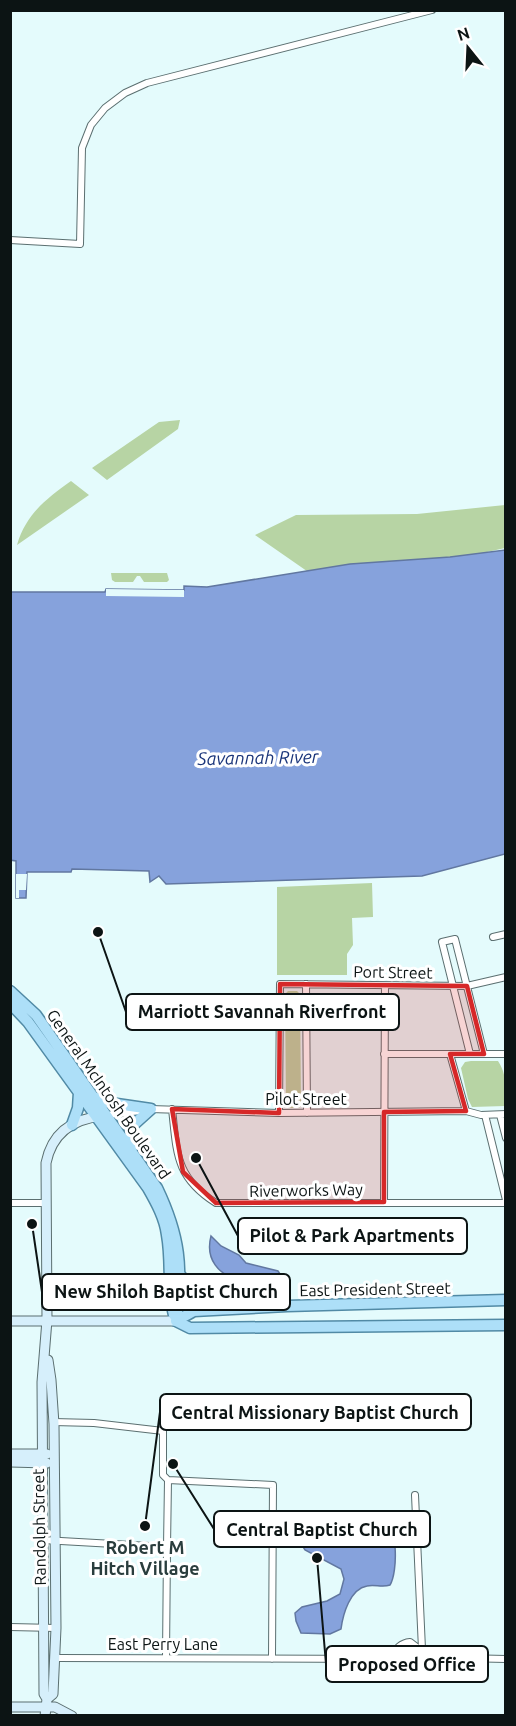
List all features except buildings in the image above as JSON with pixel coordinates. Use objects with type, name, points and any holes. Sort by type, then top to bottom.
[{"type":"main road","name":"General McIntosh Boulevard","points":[[10,991],[36,1015],[94,1096],[102,1116],[158,1205],[167,1234],[171,1302],[176,1321]]},
{"type":"main road","name":"General McIntosh Boulevard","points":[[11,1003],[157,1188],[168,1211],[177,1241],[180,1273],[176,1321]]},
{"type":"main road","points":[[72,1125],[78,1108],[79,1092]]},
{"type":"main road","points":[[94,1096],[101,1101],[151,1109]]},
{"type":"main road","points":[[151,1109],[135,1122],[129,1133],[130,1139],[149,1167],[157,1188]]},
{"type":"main road","points":[[180,1273],[183,1284],[192,1296],[219,1310]]},
{"type":"main road","name":"East President Street","points":[[176,1321],[194,1311],[506,1300]]},
{"type":"main road","name":"East President Street","points":[[176,1321],[190,1328],[506,1325]]},
{"type":"street","points":[[10,240],[80,244],[82,148],[91,125],[105,108],[125,93],[147,83],[432,10]]},
{"type":"street","points":[[493,937],[506,934]]},
{"type":"street","points":[[470,1054],[442,942],[455,939],[484,1054]]},
{"type":"street","name":"Port Street","points":[[279,1113],[280,984],[467,986],[506,977]]},
{"type":"street","points":[[306,984],[307,1113]]},
{"type":"street","points":[[384,986],[384,1202]]},
{"type":"street","points":[[384,1054],[505,1055]]},
{"type":"street","points":[[450,1054],[466,1112]]},
{"type":"street","name":"Pilot Street","points":[[102,1116],[151,1109],[279,1113],[466,1112],[503,1115]]},
{"type":"street","name":"Riverworks Way","points":[[172,1109],[179,1162],[183,1172],[193,1185],[216,1203],[506,1201]]},
{"type":"street","points":[[484,1115],[506,1201]]},
{"type":"street","points":[[503,1115],[506,1138]]},
{"type":"street","name":"Randolph Street","points":[[45,1707],[42,1382],[47,1320],[46,1163],[49,1149],[64,1131],[72,1125],[102,1116]]},
{"type":"street","points":[[10,1203],[47,1203]]},
{"type":"street","name":"East President Street","points":[[10,1321],[176,1321]]},
{"type":"street","name":"Randolph Street","points":[[45,1352],[51,1380],[53,1422],[56,1628],[53,1694],[45,1707]]},
{"type":"street","points":[[53,1422],[94,1422],[163,1431],[163,1474],[168,1480],[166,1657]]},
{"type":"street","points":[[10,1454],[53,1458]]},
{"type":"street","points":[[10,1462],[42,1458]]},
{"type":"street","points":[[168,1480],[273,1485],[272,1659]]},
{"type":"street","points":[[415,1495],[422,1649],[426,1658]]},
{"type":"street","points":[[43,1540],[167,1547]]},
{"type":"street","points":[[10,1627],[56,1628]]},
{"type":"street","points":[[389,1659],[405,1642],[410,1642],[422,1649]]},
{"type":"street","name":"East Perry Lane","points":[[54,1658],[389,1659]]},
{"type":"street","points":[[389,1659],[506,1659]]},
{"type":"street","points":[[10,1707],[55,1707],[72,1716]]},
{"type":"highlighted area","points":[[280,984],[467,986],[484,1054],[450,1054],[466,1111],[384,1112],[384,1202],[216,1203],[183,1172],[172,1109],[279,1113]]},
{"type":"green space","points":[[180,420],[178,429],[107,480],[92,468],[159,422]]},
{"type":"green space","points":[[71,481],[89,495],[17,545],[31,516],[45,501]]},
{"type":"green space","points":[[505,505],[505,548],[478,554],[314,576],[255,535],[296,515],[417,514]]},
{"type":"green space","points":[[111,573],[167,573],[169,580],[167,582],[144,582],[140,576],[137,576],[133,582],[115,582],[112,580]]},
{"type":"green space","points":[[372,883],[373,917],[352,918],[353,945],[347,954],[347,975],[277,975],[277,887]]},
{"type":"green space","points":[[288,991],[297,991],[300,994],[301,1106],[299,1108],[286,1106],[285,994]]},
{"type":"green space","points":[[498,1061],[506,1088],[505,1106],[472,1107],[461,1068],[465,1062]]},
{"type":"water","name":"Savannah River","points":[[505,550],[505,854],[422,876],[166,884],[159,876],[150,882],[149,871],[72,869],[71,872],[27,872],[26,898],[16,898],[16,861],[10,860],[10,592],[105,592],[106,589],[184,590],[184,586],[207,587],[350,564],[450,557]]},
{"type":"water","points":[[211,1236],[221,1246],[239,1255],[246,1263],[278,1271],[284,1280],[246,1282],[226,1275],[212,1259]]},
{"type":"water","points":[[354,1511],[377,1514],[388,1521],[392,1528],[395,1549],[393,1579],[390,1585],[367,1586],[356,1592],[346,1610],[341,1629],[330,1634],[301,1633],[295,1613],[302,1607],[327,1601],[340,1594],[344,1579],[341,1569],[305,1550],[298,1539],[304,1518],[313,1514]]},
{"type":"pier","points":[[106,589],[184,590],[184,597],[106,596]]},
{"type":"pier","points":[[16,874],[27,874],[26,890],[19,890],[19,898],[16,898]]},
{"type":"place","name":"Marriott Savannah Riverfront","points":[[98,932]]},
{"type":"place","name":"Pilot & Park Apartments","points":[[196,1158]]},
{"type":"place","name":"New Shiloh Baptist Church","points":[[32,1224]]},
{"type":"place","name":"Central Baptist Church","points":[[173,1464]]},
{"type":"place","name":"Central Missionary Baptist Church","points":[[145,1526]]},
{"type":"place","name":"Proposed Office","points":[[317,1558]]},
{"type":"district","name":"Robert M Hitch Village","points":[[145,1557]]}]
